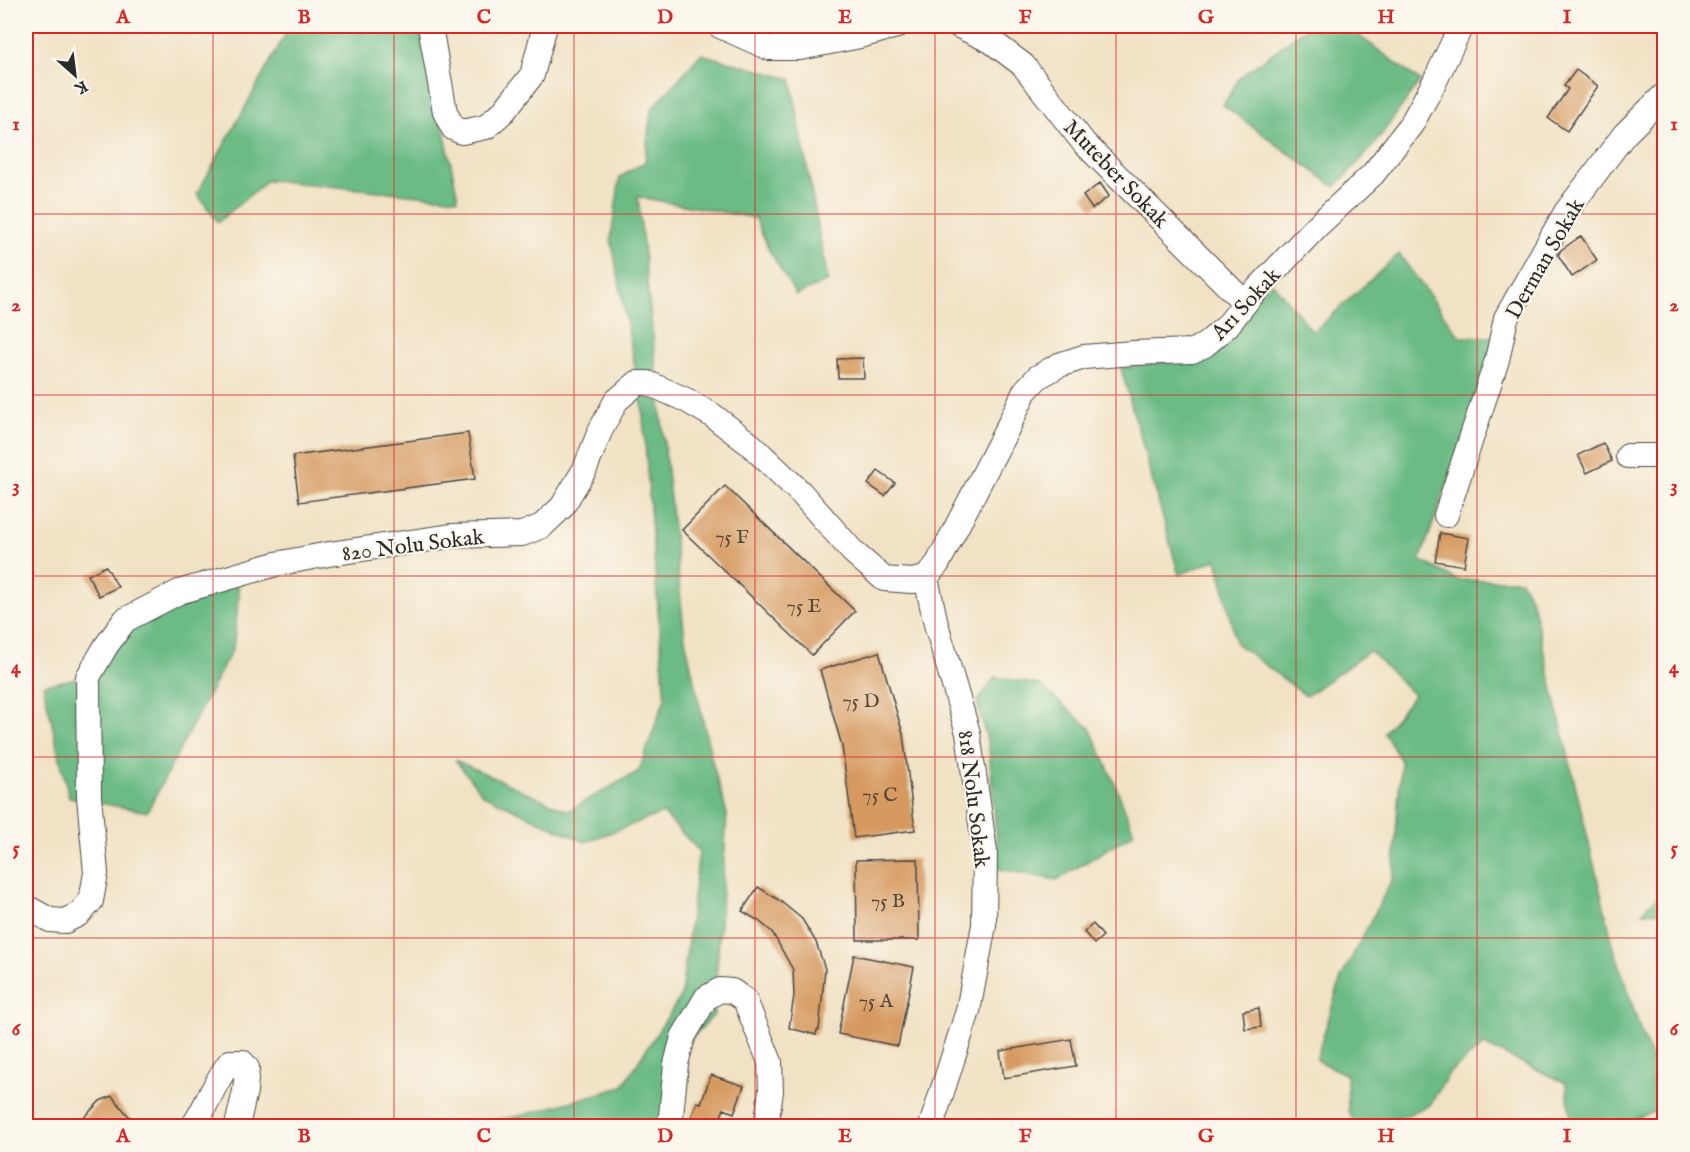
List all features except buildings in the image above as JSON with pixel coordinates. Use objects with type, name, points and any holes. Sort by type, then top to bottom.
[{"type":"street","points":[[430,26],[445,112],[453,128],[462,132],[486,127],[504,111],[532,75],[545,26]]},
{"type":"street","points":[[720,26],[769,48],[800,48],[897,26]]},
{"type":"street","name":"Muteber Sokak","points":[[959,26],[992,41],[1023,66],[1084,143],[1245,303]]},
{"type":"street","name":"Arı Sokak","points":[[926,578],[938,563],[1010,425],[1025,391],[1038,376],[1059,365],[1084,357],[1192,351],[1205,345],[1227,326],[1245,303],[1316,227],[1373,174],[1411,125],[1461,26]]},
{"type":"street","name":"Derman Sokak","points":[[1446,515],[1497,360],[1506,318],[1566,212],[1624,135],[1665,95]]},
{"type":"street","name":"820 Nolu Sokak","points":[[26,906],[50,920],[65,921],[79,914],[91,901],[96,873],[89,797],[88,677],[125,620],[179,592],[276,564],[451,536],[522,534],[542,526],[562,507],[585,469],[600,431],[616,402],[637,383],[648,383],[686,400],[712,415],[743,439],[801,493],[854,552],[884,579],[912,582],[926,578]]},
{"type":"street","points":[[1628,456],[1665,456]]},
{"type":"street","name":"818 Nolu Sokak","points":[[926,578],[936,624],[968,733],[985,852],[984,924],[968,1011],[931,1126]]},
{"type":"street","points":[[670,1126],[676,1064],[684,1037],[706,998],[720,990],[732,991],[745,1000],[770,1062],[771,1091],[766,1126]]},
{"type":"street","points":[[193,1126],[220,1074],[230,1062],[242,1062],[248,1068],[237,1126]]},
{"type":"green space","points":[[290,26],[423,26],[458,199],[268,180],[218,222],[197,194]]},
{"type":"green space","points":[[1309,26],[1346,26],[1420,81],[1371,149],[1335,187],[1223,105],[1240,77]]},
{"type":"green space","points":[[701,54],[791,79],[828,281],[796,295],[768,248],[755,218],[638,197],[685,639],[712,761],[727,814],[714,1015],[689,1041],[659,1126],[465,1126],[524,1115],[622,1087],[681,996],[699,851],[663,813],[585,842],[483,795],[455,760],[568,811],[639,771],[665,698],[642,405],[611,238],[620,177],[645,162],[651,110]]},
{"type":"green space","points":[[1399,254],[1460,337],[1494,337],[1473,411],[1420,560],[1457,580],[1521,580],[1532,602],[1613,945],[1640,1029],[1664,1089],[1664,1108],[1633,1120],[1634,1126],[1572,1126],[1566,1083],[1484,1045],[1449,1073],[1430,1105],[1382,1126],[1357,1126],[1348,1111],[1347,1075],[1316,1060],[1341,978],[1393,878],[1401,761],[1384,733],[1414,695],[1370,651],[1306,696],[1236,643],[1217,559],[1179,575],[1121,368],[1197,357],[1272,282],[1313,332]]},
{"type":"green space","points":[[238,584],[239,597],[233,648],[147,812],[69,797],[43,685],[98,674],[128,627]]},
{"type":"green space","points":[[995,677],[1040,685],[1090,728],[1134,833],[1057,880],[999,869],[989,748],[977,703]]},
{"type":"green space","points":[[1664,890],[1664,913],[1642,912]]}]
